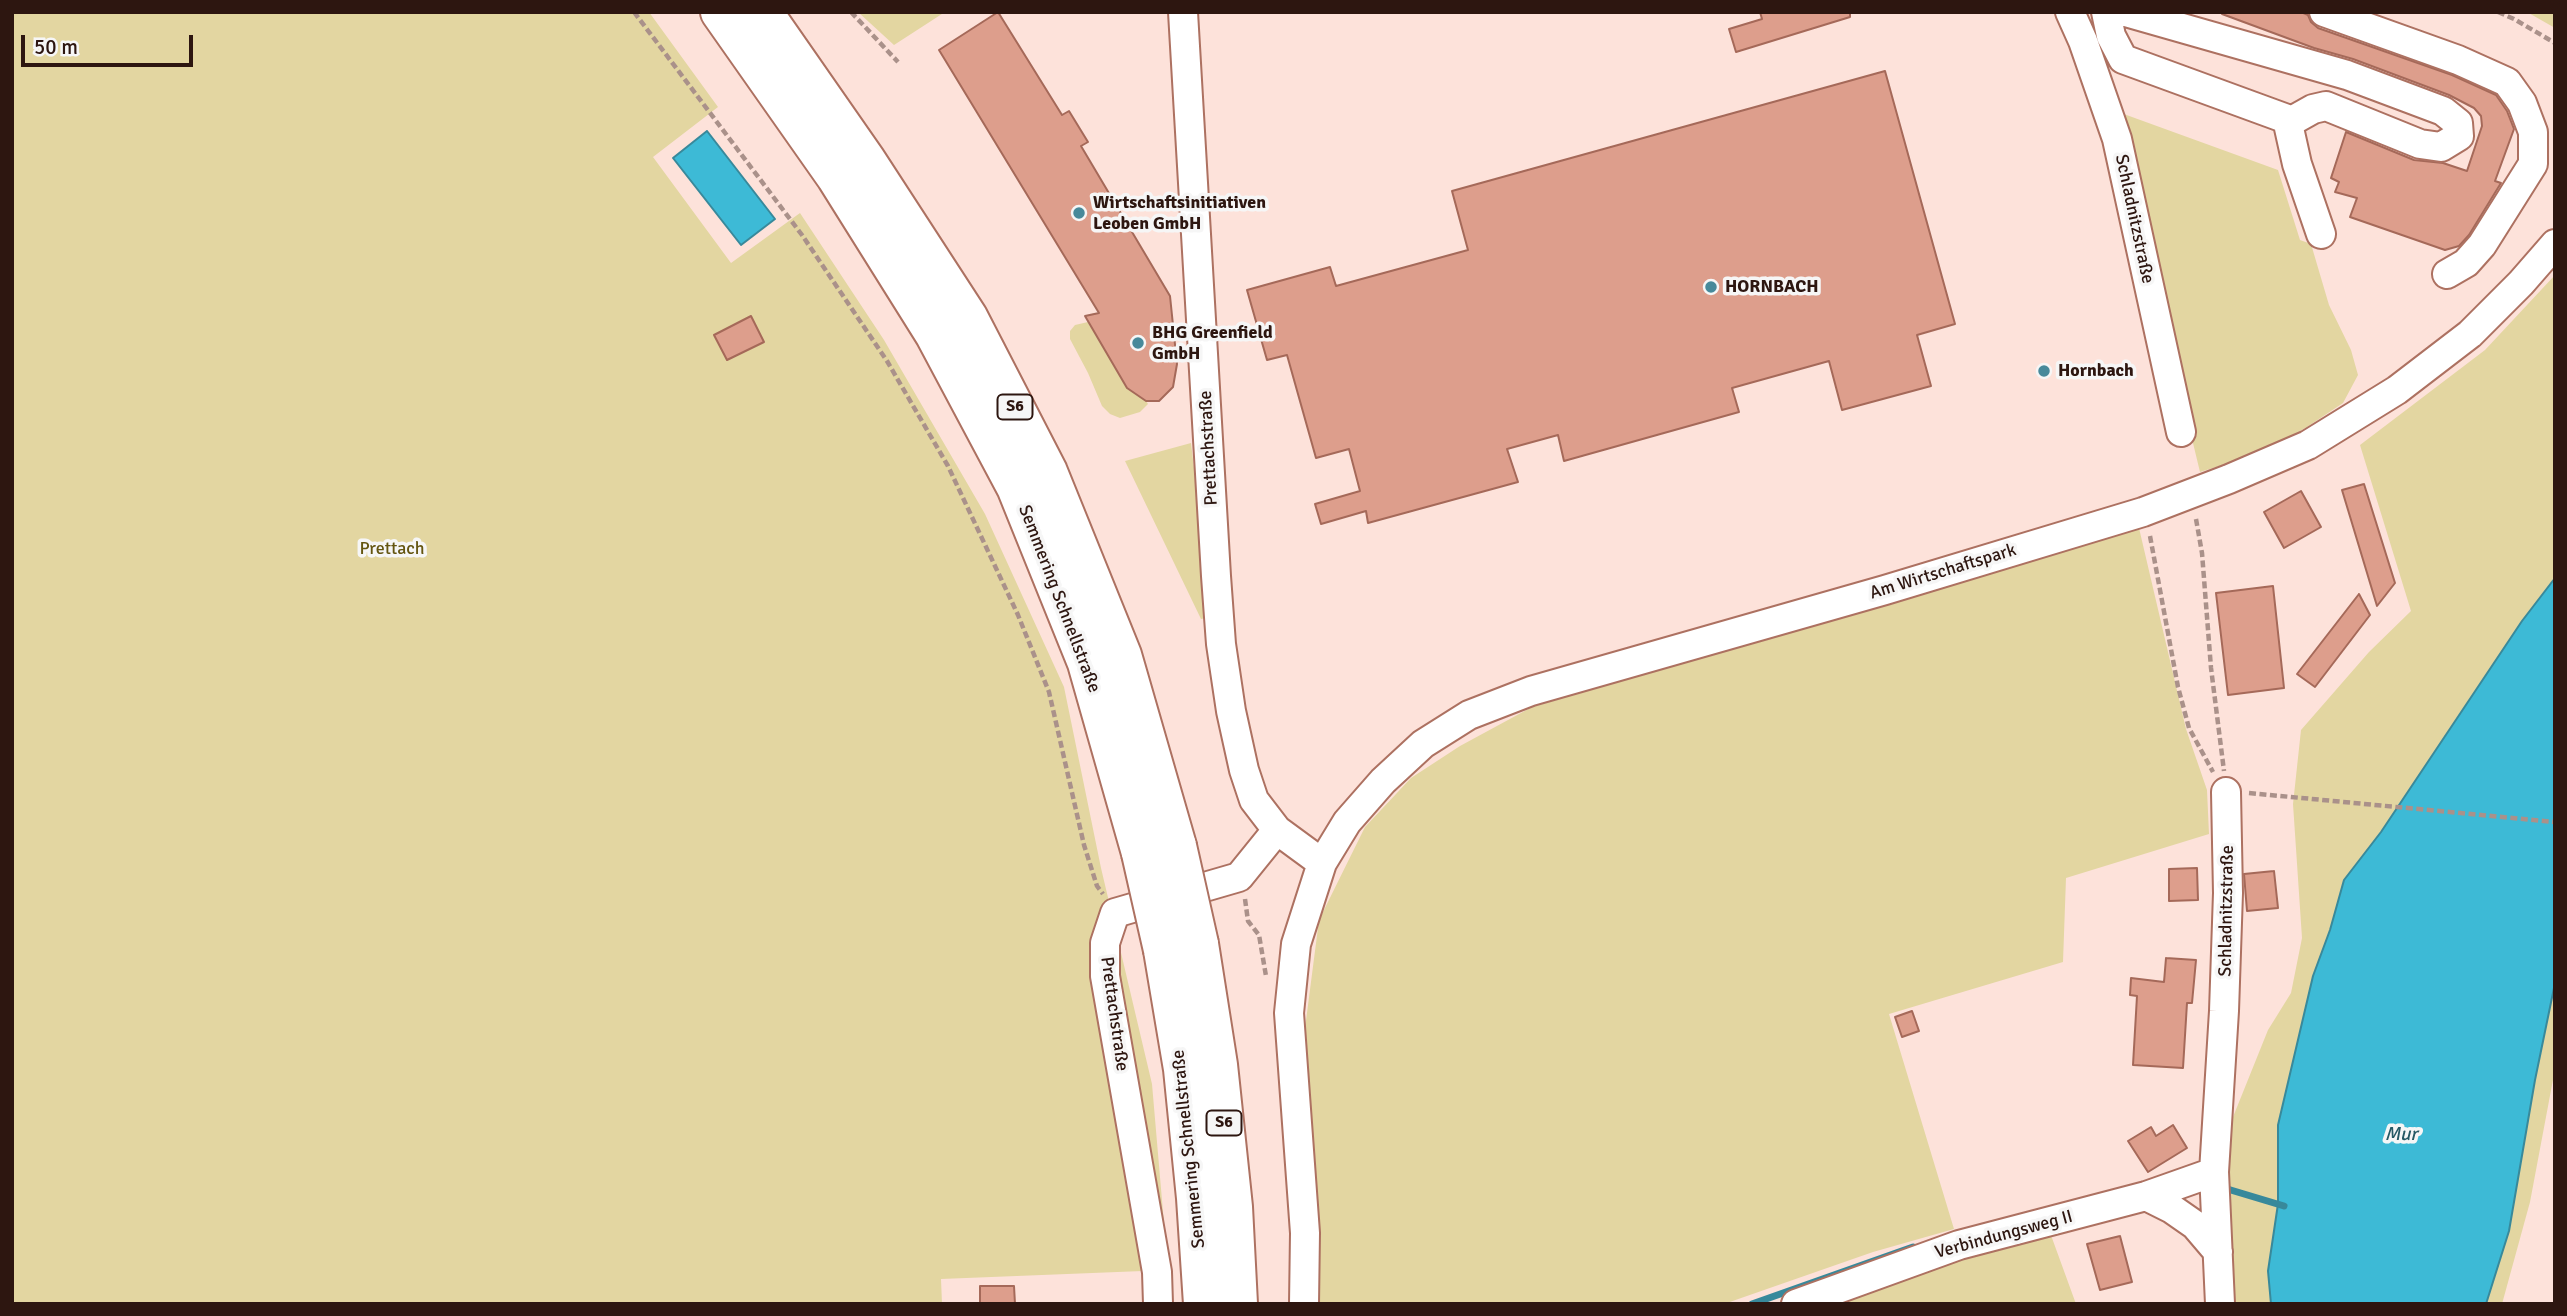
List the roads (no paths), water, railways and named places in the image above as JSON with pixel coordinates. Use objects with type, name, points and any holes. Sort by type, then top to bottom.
[{"type":"highway","name":"Semmering Schnellstraße","points":[[719,12],[836,177],[935,335],[1016,488],[1159,849]]},
{"type":"highway","name":"Semmering Schnellstraße","points":[[763,12],[866,160],[968,317],[1048,472],[1122,655],[1159,849],[1181,947],[1218,1065],[1233,1207],[1238,1304]]},
{"type":"highway","name":"Semmering Schnellstraße","points":[[1181,947],[1183,1069],[1203,1304]]},
{"type":"street","name":"Prettachstraße","points":[[1183,12],[1221,644],[1231,710],[1244,770],[1254,800],[1277,830],[1322,863]]},
{"type":"street","name":"Schladnitzstraße","points":[[2070,12],[2083,41],[2117,139],[2181,432]]},
{"type":"street","points":[[2106,12],[2111,36],[2123,59],[2287,121],[2326,106],[2420,144],[2441,147],[2459,136],[2458,123],[2443,111],[2347,75],[2126,12]]},
{"type":"street","points":[[2324,12],[2458,60],[2507,82],[2522,103],[2533,132],[2533,164],[2482,245],[2466,263],[2447,274]]},
{"type":"street","points":[[2321,234],[2297,164],[2287,121],[2300,97],[2319,84],[2347,75]]},
{"type":"street","name":"Am Wirtschaftspark","points":[[1322,863],[1347,822],[1383,780],[1423,744],[1469,715],[1531,691],[1885,590],[2143,512],[2229,480],[2308,445],[2397,390],[2470,334],[2555,244]]},
{"type":"street","name":"Schladnitzstraße","points":[[2220,1304],[2214,1172],[2228,893],[2226,787]]},
{"type":"street","name":"Prettachstraße","points":[[1158,1304],[1157,1272],[1105,976],[1105,943],[1115,913],[1239,877],[1277,830]]},
{"type":"street","points":[[1304,1304],[1305,1233],[1289,1013],[1296,944],[1322,863]]},
{"type":"street","name":"Verbindungsweg II","points":[[1796,1304],[1959,1245],[2146,1196],[2214,1172]]},
{"type":"street","points":[[2146,1196],[2195,1225],[2218,1252]]},
{"type":"water","points":[[707,131],[775,219],[741,245],[673,158]]},
{"type":"water","name":"Mur","points":[[2555,578],[2555,983],[2509,1231],[2486,1304],[2271,1304],[2268,1271],[2278,1204],[2278,1125],[2313,976],[2344,880],[2381,832],[2522,621]]},
{"type":"waterway","points":[[2224,1188],[2284,1206]]},
{"type":"waterway","points":[[1752,1304],[1913,1247]]},
{"type":"place","name":"Wirtschaftsinitiativen Leoben GmbH","points":[[1079,213]]},
{"type":"place","name":"HORNBACH","points":[[1711,287]]},
{"type":"place","name":"BHG Greenfield GmbH","points":[[1138,343]]},
{"type":"place","name":"Hornbach","points":[[2044,371]]},
{"type":"park label","name":"Prettach","points":[[392,549]]}]
